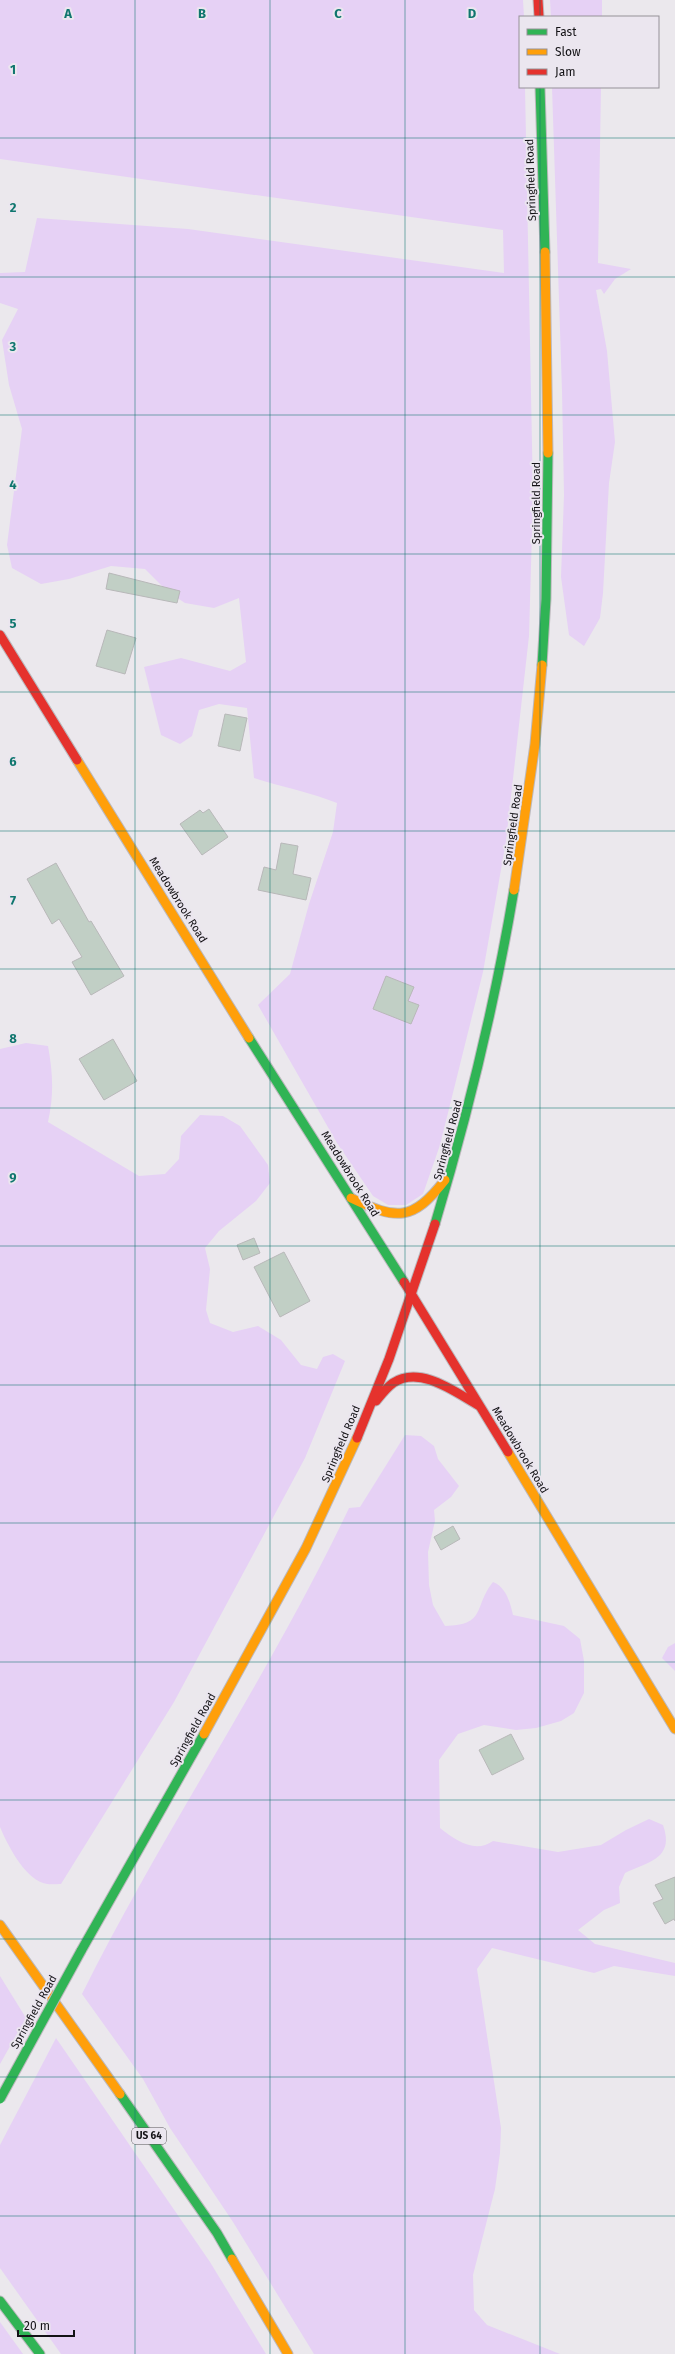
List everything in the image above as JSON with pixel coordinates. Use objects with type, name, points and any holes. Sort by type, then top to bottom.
[{"type":"main road","points":[[538,0],[539,16]]},
{"type":"main road","name":"Springfield Road","points":[[0,2099],[81,1951],[280,1599],[319,1523],[368,1411],[413,1296],[454,1166],[492,1016],[512,915],[529,799],[544,637],[547,577],[548,372],[540,88]]},
{"type":"main road","name":"Meadowbrook Road","points":[[0,635],[170,913],[413,1296],[675,1729]]},
{"type":"main road","points":[[351,1198],[380,1213],[394,1215],[410,1212],[425,1204],[454,1166]]},
{"type":"main road","points":[[368,1411],[391,1385],[411,1376],[428,1379],[479,1405]]},
{"type":"main road","name":"US 64","points":[[0,1925],[26,1959],[217,2233],[288,2354]]},
{"type":"main road","points":[[0,2301],[40,2354]]},
{"type":"shaded area","points":[[0,0],[523,0],[524,16],[519,16],[519,88],[525,88],[533,496],[529,636],[506,841],[483,972],[440,1145],[423,1194],[406,1205],[388,1205],[373,1196],[337,1143],[258,1005],[290,974],[309,904],[333,832],[337,803],[254,778],[247,708],[219,704],[199,710],[192,736],[180,744],[161,735],[144,667],[181,658],[230,671],[246,662],[239,598],[214,608],[185,603],[167,591],[145,569],[111,566],[69,579],[41,584],[12,568],[7,545],[22,429],[9,385],[2,340],[18,309],[0,303],[0,273],[25,272],[37,218],[188,229],[504,273],[503,230],[0,159]]},
{"type":"shaded area","points":[[550,0],[602,0],[602,16],[551,16]]},
{"type":"shaded area","points":[[552,88],[601,88],[598,263],[631,269],[615,279],[604,294],[601,289],[596,290],[607,351],[615,442],[609,483],[603,593],[600,618],[584,646],[569,635],[561,577],[564,495]]},
{"type":"shaded area","points":[[26,1043],[48,1046],[52,1084],[48,1122],[139,1176],[165,1174],[179,1159],[181,1136],[200,1115],[223,1116],[240,1126],[268,1165],[270,1183],[256,1201],[219,1231],[205,1248],[210,1269],[206,1310],[210,1323],[233,1332],[258,1326],[281,1340],[301,1365],[317,1369],[323,1357],[333,1354],[345,1361],[305,1458],[174,1702],[61,1884],[43,1883],[36,1880],[29,1874],[12,1851],[0,1827],[0,1049]]},
{"type":"shaded area","points":[[405,1435],[421,1436],[434,1446],[438,1459],[459,1486],[451,1497],[434,1510],[435,1521],[428,1552],[429,1585],[433,1605],[445,1626],[458,1625],[473,1618],[493,1582],[504,1591],[509,1600],[513,1615],[564,1626],[580,1639],[584,1661],[584,1693],[574,1713],[561,1721],[536,1728],[516,1730],[484,1725],[458,1734],[439,1760],[440,1828],[459,1841],[472,1846],[486,1845],[493,1841],[558,1852],[601,1845],[626,1830],[649,1819],[663,1825],[666,1836],[665,1845],[657,1858],[625,1873],[619,1887],[620,1903],[604,1910],[578,1930],[595,1944],[675,1963],[675,1976],[614,1966],[594,1973],[492,1948],[477,1969],[501,2128],[500,2153],[495,2189],[473,2275],[474,2310],[487,2325],[560,2354],[314,2354],[233,2222],[170,2128],[143,2079],[82,1994],[147,1872],[285,1631],[349,1508],[360,1507]]},
{"type":"shaded area","points":[[675,1643],[675,1671],[662,1658],[668,1647]]},
{"type":"shaded area","points":[[0,1976],[26,2018],[0,2064]]},
{"type":"shaded area","points":[[56,2038],[210,2262],[266,2354],[61,2354],[0,2268],[0,2145]]},
{"type":"shaded area","points":[[0,2322],[23,2354],[0,2354]]},
{"type":"building","points":[[109,573],[180,591],[177,603],[106,589]]},
{"type":"building","points":[[107,630],[136,638],[125,674],[96,666]]},
{"type":"building","points":[[225,714],[247,718],[240,751],[218,746]]},
{"type":"building","points":[[209,809],[228,837],[202,855],[180,824],[200,810],[203,813]]},
{"type":"building","points":[[281,843],[298,846],[293,874],[311,878],[306,900],[258,890],[264,867],[276,870]]},
{"type":"building","points":[[56,863],[89,922],[91,921],[124,976],[91,995],[72,962],[82,957],[59,919],[52,924],[27,879]]},
{"type":"building","points":[[386,976],[414,987],[408,1001],[419,1005],[411,1024],[373,1009]]},
{"type":"building","points":[[113,1039],[137,1081],[104,1100],[79,1059]]},
{"type":"building","points":[[254,1238],[260,1253],[243,1260],[237,1245]]},
{"type":"building","points":[[284,1252],[310,1301],[280,1317],[254,1267]]},
{"type":"building","points":[[453,1526],[460,1539],[441,1550],[434,1537]]},
{"type":"building","points":[[511,1734],[524,1759],[492,1775],[479,1750]]},
{"type":"building","points":[[675,1877],[675,1921],[674,1919],[665,1924],[653,1903],[663,1899],[655,1885]]},
{"type":"traffic: fast","points":[[540,88],[545,252]]},
{"type":"traffic: fast","points":[[542,665],[546,599],[548,453]]},
{"type":"traffic: fast","points":[[435,1224],[459,1141],[480,1058],[507,932],[514,890]]},
{"type":"traffic: fast","points":[[249,1038],[404,1282]]},
{"type":"traffic: fast","points":[[81,1951],[204,1734]]},
{"type":"traffic: fast","points":[[0,2099],[81,1951]]},
{"type":"traffic: fast","points":[[120,2094],[217,2233],[232,2259]]},
{"type":"traffic: fast","points":[[0,2301],[40,2354]]},
{"type":"traffic: slow","points":[[545,252],[548,453]]},
{"type":"traffic: slow","points":[[514,890],[535,744],[542,665]]},
{"type":"traffic: slow","points":[[77,760],[249,1038]]},
{"type":"traffic: slow","points":[[351,1198],[380,1210],[392,1213],[403,1213],[413,1210],[423,1204],[445,1180]]},
{"type":"traffic: slow","points":[[204,1734],[306,1548],[357,1438]]},
{"type":"traffic: slow","points":[[508,1452],[675,1729]]},
{"type":"traffic: slow","points":[[0,1925],[120,2094]]},
{"type":"traffic: slow","points":[[232,2259],[288,2354]]},
{"type":"traffic: jam","points":[[538,0],[539,16]]},
{"type":"traffic: jam","points":[[0,635],[77,760]]},
{"type":"traffic: jam","points":[[357,1438],[389,1359],[435,1224]]},
{"type":"traffic: jam","points":[[404,1282],[508,1452]]},
{"type":"traffic: jam","points":[[376,1401],[393,1383],[403,1378],[414,1377],[437,1382],[478,1405]]}]
